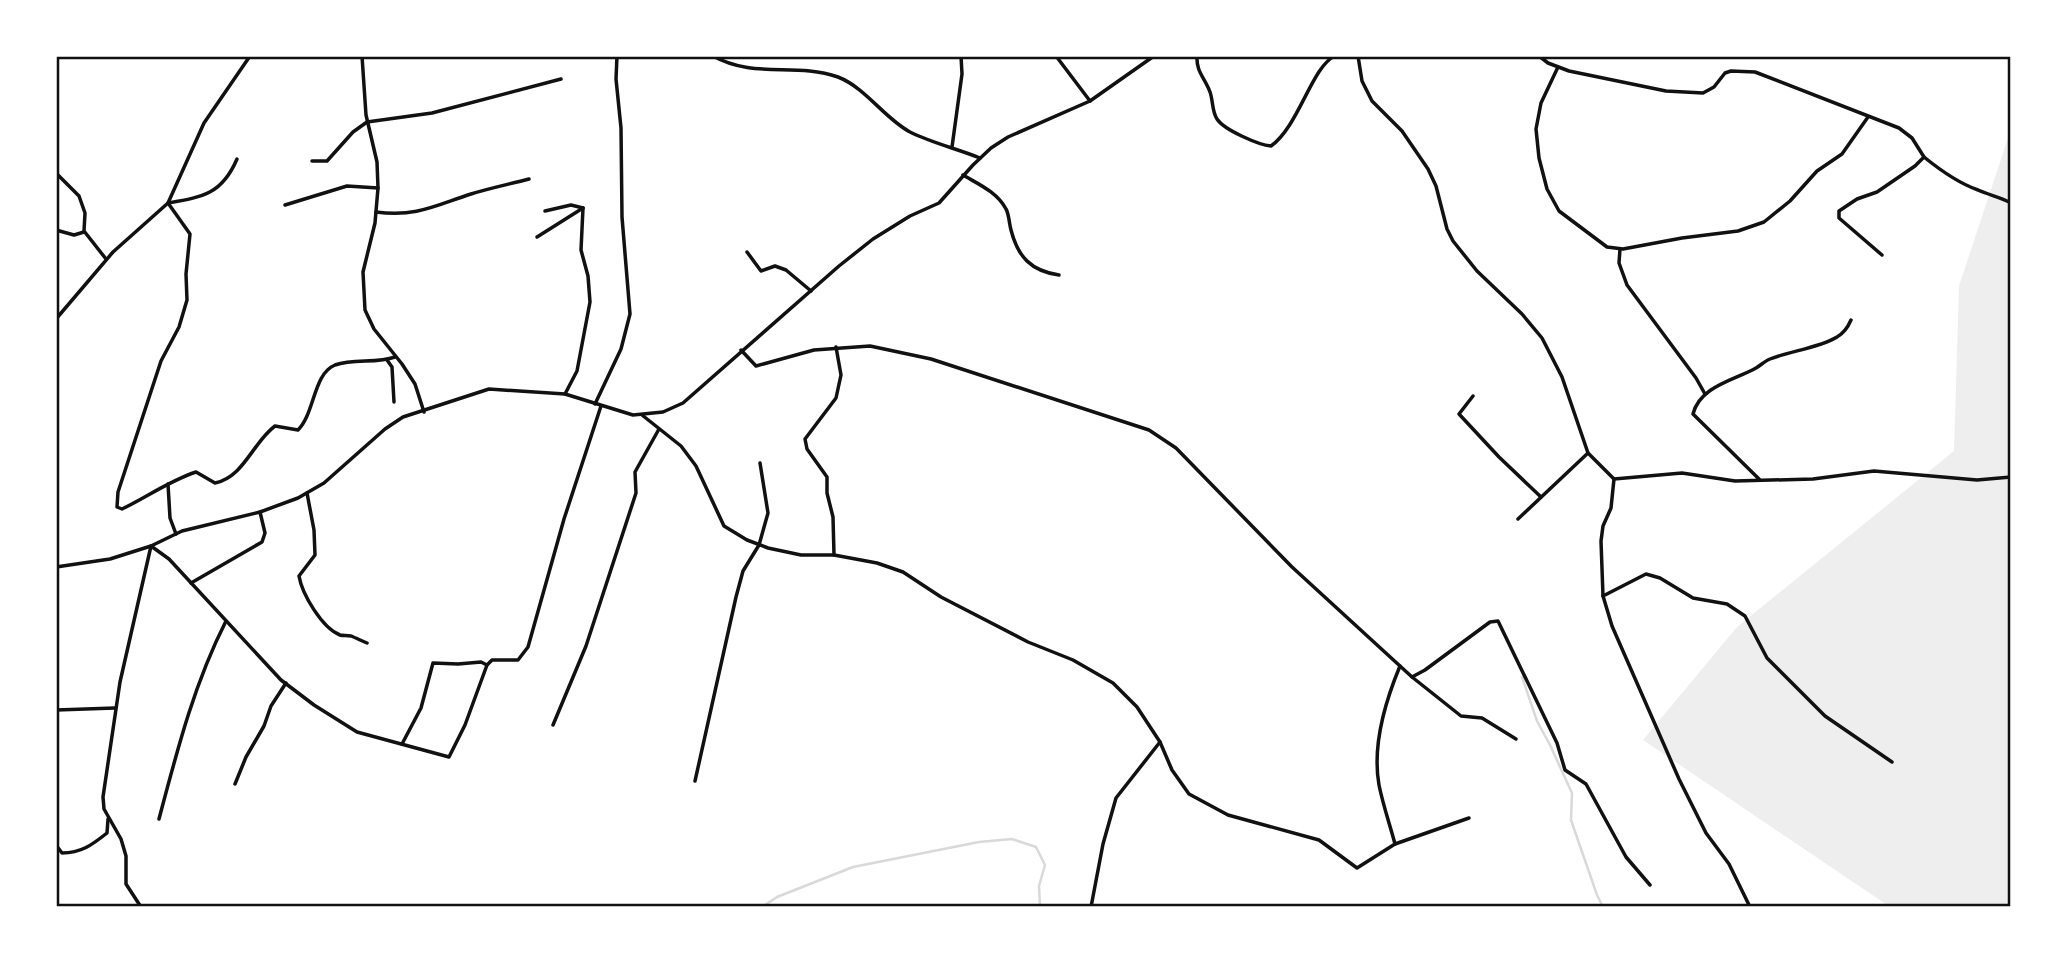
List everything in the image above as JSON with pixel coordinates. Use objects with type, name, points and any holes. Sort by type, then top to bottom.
[{"type":"street","points":[[56,319],[106,259],[168,203],[204,124],[250,56]]},
{"type":"street","points":[[362,56],[368,122],[377,162],[378,188],[376,212],[363,272],[365,310],[374,329],[415,384],[424,412]]},
{"type":"street","points":[[595,404],[621,349],[630,314],[622,217],[617,56]]},
{"type":"street","points":[[713,56],[739,68],[793,70],[841,78],[910,132],[981,158]]},
{"type":"street","points":[[952,147],[962,74],[961,56]]},
{"type":"street","points":[[1056,56],[1090,101]]},
{"type":"street","points":[[56,567],[110,558],[151,546],[176,534],[260,512],[307,493],[324,483],[385,429],[403,417],[489,389],[565,394],[633,415],[663,412],[683,402],[873,239],[939,202],[981,158],[1008,137],[1090,101],[1154,56]]},
{"type":"street","points":[[1197,56],[1197,71],[1209,91],[1217,120],[1230,130],[1262,145],[1272,146],[1283,136],[1318,73],[1330,58],[1335,56]]},
{"type":"street","points":[[1358,56],[1362,81],[1372,101],[1402,131],[1428,169],[1436,186],[1447,229],[1460,252],[1542,338],[1562,377],[1588,453],[1614,479]]},
{"type":"street","points":[[1539,56],[1569,71],[1666,92],[1703,93],[1731,71],[1755,72],[1899,128],[1912,138],[1924,157],[1941,172],[1975,190],[1999,196],[2011,203]]},
{"type":"street","points":[[1558,66],[1541,103],[1536,129],[1546,189],[1559,211],[1607,247],[1620,249],[1738,232],[1764,222],[1790,201],[1817,171],[1842,154],[1868,117]]},
{"type":"street","points":[[312,161],[327,161],[353,132],[368,122],[432,113],[561,79]]},
{"type":"street","points":[[1882,254],[1847,228],[1839,218],[1839,211],[1857,199],[1877,192],[1924,157]]},
{"type":"street","points":[[168,203],[196,198],[218,188],[226,180],[237,159]]},
{"type":"street","points":[[56,173],[79,196],[85,213],[84,232],[106,259]]},
{"type":"street","points":[[963,175],[989,190],[1006,209],[1014,240],[1025,261],[1043,272],[1059,275]]},
{"type":"street","points":[[376,212],[398,215],[428,210],[470,194],[529,179]]},
{"type":"street","points":[[285,205],[347,186],[378,188]]},
{"type":"street","points":[[168,203],[190,234],[186,274],[187,300],[179,327],[161,362],[118,492],[117,507],[122,509],[196,472],[215,483],[223,481],[244,463],[267,432],[275,426],[298,430],[305,423],[327,369],[338,364],[396,357]]},
{"type":"street","points":[[545,211],[571,205],[583,208]]},
{"type":"street","points":[[565,394],[577,371],[590,302],[588,275],[581,250],[583,208]]},
{"type":"street","points":[[537,237],[583,208]]},
{"type":"street","points":[[56,230],[74,236],[84,232]]},
{"type":"street","points":[[1620,249],[1619,263],[1627,285],[1705,394]]},
{"type":"street","points":[[747,252],[761,271],[775,265],[786,270],[811,291]]},
{"type":"street","points":[[1760,480],[1693,414],[1695,407],[1705,394],[1742,373],[1755,369],[1767,360],[1837,337],[1851,320]]},
{"type":"street","points":[[741,350],[756,366],[814,350],[870,346],[931,359],[1149,430],[1163,437],[1292,566],[1412,677],[1461,716],[1482,718],[1516,739]]},
{"type":"street","points":[[834,555],[833,517],[827,493],[827,477],[807,449],[805,439],[836,398],[841,375],[836,347]]},
{"type":"street","points":[[387,360],[392,367],[394,402]]},
{"type":"street","points":[[1473,396],[1459,414],[1541,497]]},
{"type":"street","points":[[151,546],[169,559],[286,683],[314,705],[357,732],[449,757],[465,725],[487,665],[492,660],[518,660],[528,647],[564,519],[601,406]]},
{"type":"street","points":[[642,415],[681,446],[696,466],[724,526],[760,545],[801,555],[834,555],[877,563],[903,572],[951,602],[1028,642],[1073,660],[1114,683],[1137,707],[1160,742],[1172,770],[1189,794],[1228,815],[1319,841],[1357,868],[1395,844],[1469,818]]},
{"type":"street","points":[[553,724],[586,646],[636,493],[635,472],[660,429]]},
{"type":"street","points":[[1518,519],[1588,453]]},
{"type":"street","points":[[695,781],[743,571],[760,545],[768,513],[760,464]]},
{"type":"street","points":[[1614,479],[1682,473],[1735,481],[1813,479],[1874,471],[1977,480],[2011,477]]},
{"type":"street","points":[[1614,479],[1611,508],[1603,526],[1601,541],[1604,596],[1612,626],[1679,779],[1706,833],[1729,863],[1750,907]]},
{"type":"street","points":[[168,484],[170,518],[176,534]]},
{"type":"street","points":[[307,493],[314,530],[315,555],[299,576],[300,584],[313,609],[325,623],[340,635],[351,636],[367,643]]},
{"type":"street","points":[[191,583],[262,541],[265,533],[260,512]]},
{"type":"street","points":[[141,907],[126,884],[126,856],[121,839],[104,809],[103,797],[116,708],[151,546]]},
{"type":"street","points":[[1604,596],[1646,575],[1660,578],[1693,598],[1727,604],[1745,616],[1767,659],[1825,716],[1892,762]]},
{"type":"street","points":[[159,819],[180,735],[209,654],[226,621]]},
{"type":"street","points":[[1412,677],[1490,622],[1498,621],[1557,743],[1565,770],[1586,784],[1626,857],[1650,885]]},
{"type":"street","points":[[402,744],[421,708],[433,663],[481,662],[487,665]]},
{"type":"street","points":[[1395,844],[1379,783],[1377,753],[1384,713],[1400,666]]},
{"type":"street","points":[[235,784],[271,706],[286,683]]},
{"type":"street","points":[[56,709],[116,708]]},
{"type":"street","points":[[1091,907],[1103,844],[1116,798],[1160,742]]},
{"type":"street","points":[[56,845],[62,853],[75,853],[90,847],[107,833],[109,817]]},
{"type":"shaded area","points":[[2011,129],[2011,907],[1890,907],[1643,740],[1737,627],[1954,451],[1959,286]]},
{"type":"waterway","points":[[1522,677],[1537,721],[1572,793],[1571,820],[1603,907]]},
{"type":"waterway","points":[[762,907],[777,897],[853,867],[979,842],[1012,839],[1036,847],[1045,865],[1039,886],[1040,907]]}]
